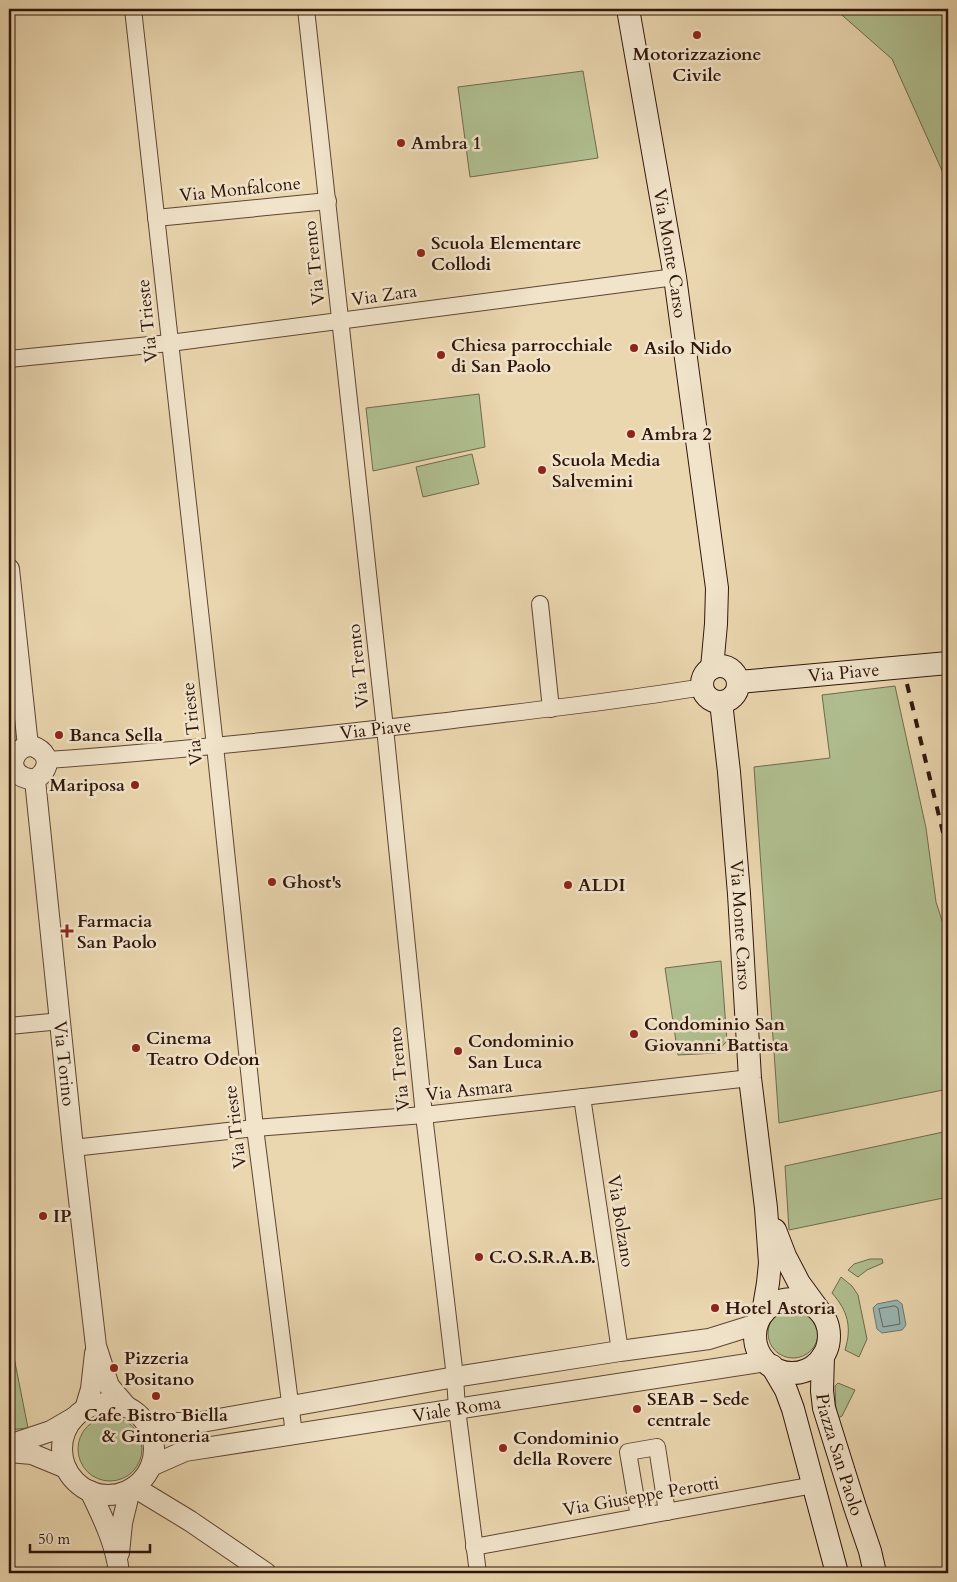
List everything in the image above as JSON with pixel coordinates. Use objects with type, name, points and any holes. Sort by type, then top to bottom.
[{"type":"main road","name":"Via Monte Carso","points":[[628,9],[675,276],[717,588],[716,632],[707,677]]},
{"type":"main road","name":"Via Monte Carso","points":[[717,588],[729,623],[730,655],[736,677]]},
{"type":"main road","name":"Via Piave","points":[[736,677],[948,663]]},
{"type":"main road","points":[[721,665],[730,668],[736,677],[738,688],[732,698],[721,702],[709,698],[707,677],[721,665]]},
{"type":"main road","name":"Via Monte Carso","points":[[721,702],[739,894],[750,1078],[766,1208],[770,1262],[768,1283],[760,1319]]},
{"type":"main road","name":"Via Monte Carso","points":[[766,1208],[785,1256],[799,1283],[821,1313]]},
{"type":"main road","points":[[760,1319],[771,1306],[780,1300],[791,1299],[807,1302],[821,1313]]},
{"type":"main road","name":"Piazza San Paolo","points":[[821,1313],[827,1323],[829,1334],[828,1346],[823,1356],[822,1391],[824,1408],[854,1507],[870,1551],[875,1573]]},
{"type":"main road","name":"Piazza San Paolo","points":[[760,1319],[756,1334],[756,1344],[760,1353],[769,1363],[786,1390],[793,1409],[837,1573]]},
{"type":"main road","points":[[769,1363],[780,1370],[799,1372],[816,1363],[823,1356]]},
{"type":"street","name":"Via Trieste","points":[[133,9],[215,746],[255,1128],[294,1434]]},
{"type":"street","name":"Via Trento","points":[[306,9],[385,728],[424,1115],[455,1377],[457,1409],[478,1573]]},
{"type":"street","name":"Via Monfalcone","points":[[156,218],[328,201]]},
{"type":"street","name":"Via Zara","points":[[9,359],[170,343],[675,276]]},
{"type":"street","points":[[9,569],[28,746]]},
{"type":"street","points":[[540,604],[551,708]]},
{"type":"street","name":"Via Piave","points":[[47,760],[215,746],[551,708],[707,677]]},
{"type":"street","points":[[28,746],[40,749],[47,760],[45,770],[36,780],[17,774],[11,764],[19,750],[28,746]]},
{"type":"street","name":"Via Torino","points":[[36,780],[73,1148],[96,1346],[109,1386],[127,1407]]},
{"type":"street","points":[[9,1026],[61,1021]]},
{"type":"street","name":"Via Asmara","points":[[73,1148],[255,1128],[424,1115],[750,1078]]},
{"type":"street","name":"Via Bolzano","points":[[582,1097],[620,1351]]},
{"type":"street","name":"Viale Roma","points":[[146,1423],[196,1423],[455,1377],[709,1339],[760,1319]]},
{"type":"street","name":"Via Torino","points":[[80,1413],[91,1389],[96,1346]]},
{"type":"street","name":"Viale Roma","points":[[141,1479],[185,1451],[769,1363]]},
{"type":"street","points":[[9,1445],[50,1431],[98,1404],[113,1403],[138,1413],[153,1436],[154,1451],[122,1523],[119,1567]]},
{"type":"street","points":[[80,1413],[67,1428],[63,1440],[62,1454],[66,1468],[80,1486],[104,1495],[117,1494],[141,1479]]},
{"type":"street","points":[[638,1517],[628,1452],[657,1447],[667,1512]]},
{"type":"street","points":[[9,1452],[32,1454],[66,1468]]},
{"type":"street","points":[[141,1479],[190,1521],[266,1573]]},
{"type":"street","name":"Via Giuseppe Perotti","points":[[474,1547],[814,1485]]},
{"type":"street","points":[[90,1491],[106,1526],[119,1567]]},
{"type":"green space","points":[[835,9],[948,9],[948,184],[892,59]]},
{"type":"green space","points":[[583,71],[598,158],[470,177],[458,87]]},
{"type":"green space","points":[[479,394],[485,447],[373,471],[366,408]]},
{"type":"green space","points":[[472,454],[479,484],[423,497],[416,467]]},
{"type":"green space","points":[[895,686],[926,828],[936,902],[948,939],[948,1089],[779,1123],[754,767],[830,758],[822,695]]},
{"type":"green space","points":[[721,961],[727,1041],[716,1053],[678,1055],[665,968]]},
{"type":"green space","points":[[948,1131],[948,1197],[789,1230],[785,1166]]},
{"type":"green space","points":[[870,1259],[882,1259],[883,1263],[867,1270],[858,1277],[848,1270],[854,1264]]},
{"type":"green space","points":[[841,1277],[852,1286],[858,1295],[867,1339],[859,1357],[845,1350],[848,1334],[847,1320],[842,1306],[832,1293]]},
{"type":"green space","points":[[798,1308],[811,1315],[817,1323],[817,1343],[811,1351],[803,1357],[788,1358],[775,1351],[769,1343],[768,1328],[775,1315],[783,1309]]},
{"type":"green space","points":[[9,1332],[28,1428],[9,1430]]},
{"type":"green space","points":[[838,1383],[855,1390],[842,1416],[838,1418],[835,1386]]},
{"type":"green space","points":[[110,1417],[122,1420],[133,1426],[139,1437],[142,1449],[139,1461],[133,1472],[122,1478],[110,1481],[98,1478],[87,1472],[81,1461],[78,1449],[81,1437],[87,1426],[98,1420]]},
{"type":"water","points":[[897,1300],[902,1304],[906,1325],[902,1330],[882,1333],[877,1329],[873,1308],[877,1304]]},
{"type":"railway","points":[[907,684],[948,853]]},
{"type":"place","name":"Motorizzazione Civile","points":[[697,35]]},
{"type":"place","name":"Ambra 1","points":[[401,143]]},
{"type":"place","name":"Scuola Elementare Collodi","points":[[421,253]]},
{"type":"place","name":"Asilo Nido","points":[[634,348]]},
{"type":"place","name":"Chiesa parrocchiale di San Paolo","points":[[441,355]]},
{"type":"place","name":"Ambra 2","points":[[631,434]]},
{"type":"place","name":"Scuola Media Salvemini","points":[[542,470]]},
{"type":"place","name":"Banca Sella","points":[[59,735]]},
{"type":"place","name":"Mariposa","points":[[135,785]]},
{"type":"place","name":"Ghost's","points":[[272,882]]},
{"type":"place","name":"ALDI","points":[[568,885]]},
{"type":"place","name":"Farmacia San Paolo","points":[[67,931]]},
{"type":"place","name":"Condominio San Giovanni Battista","points":[[634,1034]]},
{"type":"place","name":"Cinema Teatro Odeon","points":[[136,1048]]},
{"type":"place","name":"Condominio San Luca","points":[[458,1051]]},
{"type":"place","name":"IP","points":[[43,1216]]},
{"type":"place","name":"C.O.S.R.A.B.","points":[[479,1257]]},
{"type":"place","name":"Hotel Astoria","points":[[715,1308]]},
{"type":"place","name":"Pizzeria Positano","points":[[114,1368]]},
{"type":"place","name":"Cafe Bistro Biella & Gintoneria","points":[[156,1396]]},
{"type":"place","name":"SEAB - Sede centrale","points":[[637,1409]]},
{"type":"place","name":"Condominio della Rovere","points":[[503,1448]]}]
